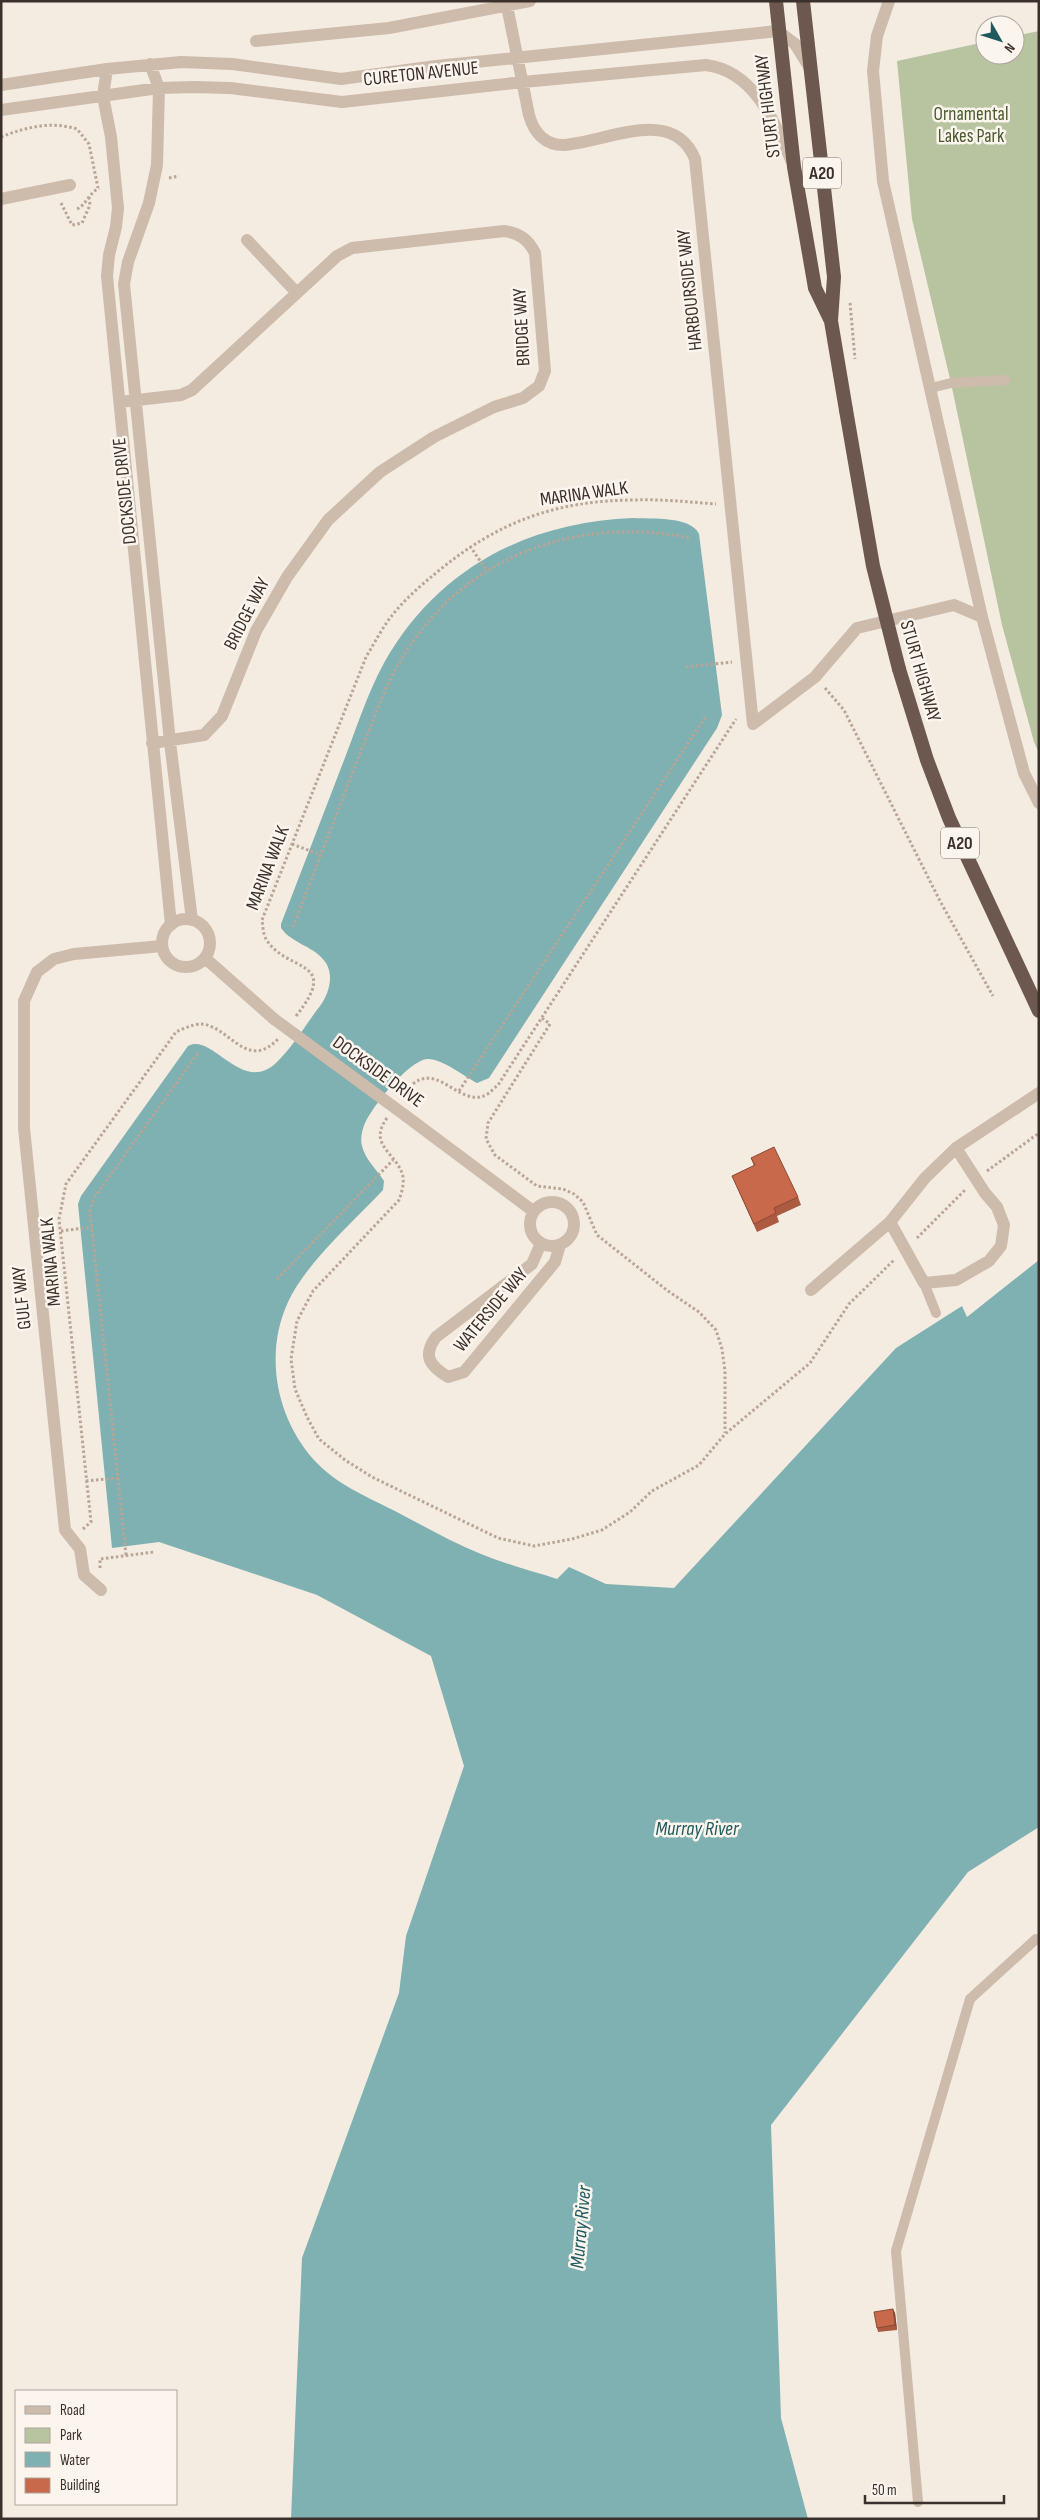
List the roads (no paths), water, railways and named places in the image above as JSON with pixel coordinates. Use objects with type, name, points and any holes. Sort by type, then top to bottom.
[{"type":"highway","name":"STURT HIGHWAY","points":[[776,1],[794,166],[815,288],[831,321]]},
{"type":"highway","name":"STURT HIGHWAY","points":[[803,1],[834,277],[831,321],[873,566],[899,669],[926,760],[949,818],[1039,1011]]},
{"type":"street","points":[[256,41],[389,28],[530,1]]},
{"type":"street","points":[[889,1],[874,55],[883,181],[982,617],[1024,773],[1039,803]]},
{"type":"street","name":"HARBOURSIDE WAY","points":[[507,6],[516,58],[532,123],[540,135],[548,142],[570,145],[647,130],[664,130],[683,139],[695,159],[753,724],[815,677],[857,628],[954,605],[982,617]]},
{"type":"street","points":[[778,31],[799,49],[810,68]]},
{"type":"street","name":"CURETON AVENUE","points":[[1,85],[107,68],[150,64],[216,63],[341,79],[516,58],[778,31]]},
{"type":"street","name":"DOCKSIDE DRIVE","points":[[150,64],[159,88],[158,152],[154,185],[124,278],[170,742],[192,920]]},
{"type":"street","name":"CURETON AVENUE","points":[[1,110],[159,88],[213,87],[342,102],[679,66],[706,65],[720,68],[740,78],[762,103],[794,166]]},
{"type":"street","name":"DOCKSIDE DRIVE","points":[[107,68],[103,96],[111,136],[118,208],[107,276],[171,925]]},
{"type":"street","points":[[1,199],[70,185]]},
{"type":"street","name":"BRIDGE WAY","points":[[120,402],[181,395],[192,390],[337,256],[352,248],[504,231],[514,232],[523,237],[535,253],[545,371],[539,386],[524,398],[494,407],[434,437],[380,472],[328,520],[287,576],[256,631],[222,716],[204,735],[170,742],[152,743]]},
{"type":"street","points":[[248,240],[296,293]]},
{"type":"street","points":[[184,919],[192,920],[206,928],[209,935],[209,951],[205,958],[192,967],[176,965],[169,960],[162,946],[166,931],[171,925],[184,919]]},
{"type":"street","name":"GULF WAY","points":[[101,1590],[84,1575],[80,1549],[66,1530],[64,1517],[24,1128],[24,1000],[36,972],[54,959],[74,954],[162,946]]},
{"type":"street","name":"DOCKSIDE DRIVE","points":[[205,958],[274,1019],[533,1212]]},
{"type":"street","points":[[811,1290],[890,1222],[925,1178],[956,1148],[1039,1093]]},
{"type":"street","points":[[890,1222],[924,1283],[956,1280],[989,1261],[1001,1246],[1004,1225],[997,1207],[956,1148]]},
{"type":"street","points":[[554,1201],[565,1205],[573,1214],[575,1226],[570,1238],[560,1245],[550,1246],[541,1244],[532,1235],[529,1223],[533,1212],[542,1204],[554,1201]]},
{"type":"street","name":"WATERSIDE WAY","points":[[541,1244],[532,1264],[436,1337],[429,1346],[429,1360],[437,1371],[448,1377],[464,1372],[555,1262],[560,1245]]},
{"type":"lane","points":[[931,388],[952,383],[1005,380]]},
{"type":"lane","points":[[924,1283],[936,1313]]},
{"type":"lane","points":[[918,2502],[896,2251],[970,1999],[1036,1939],[1039,1939]]},
{"type":"water","name":"Murray River","points":[[633,518],[679,521],[695,528],[699,534],[722,715],[717,728],[489,1078],[477,1083],[446,1064],[433,1059],[427,1059],[410,1067],[392,1085],[369,1115],[363,1129],[361,1143],[366,1155],[384,1181],[383,1190],[318,1258],[296,1287],[288,1302],[281,1322],[277,1343],[278,1385],[283,1405],[301,1443],[314,1460],[332,1476],[341,1483],[459,1544],[499,1561],[557,1579],[569,1567],[606,1584],[674,1588],[896,1348],[962,1306],[967,1317],[1039,1260],[1039,1827],[968,1872],[771,2125],[781,2418],[808,2519],[291,2519],[302,2258],[399,1993],[406,1936],[464,1766],[431,1656],[317,1595],[159,1542],[112,1548],[78,1204],[81,1196],[188,1046],[197,1044],[207,1047],[240,1068],[251,1072],[263,1071],[276,1063],[288,1050],[323,1001],[328,991],[330,979],[326,963],[316,953],[291,938],[281,928],[281,924],[372,688],[384,663],[406,630],[430,601],[458,577],[489,557],[522,541],[557,529],[594,522]]},
{"type":"park label","name":"Ornamental Lakes Park","points":[[971,125]]}]
